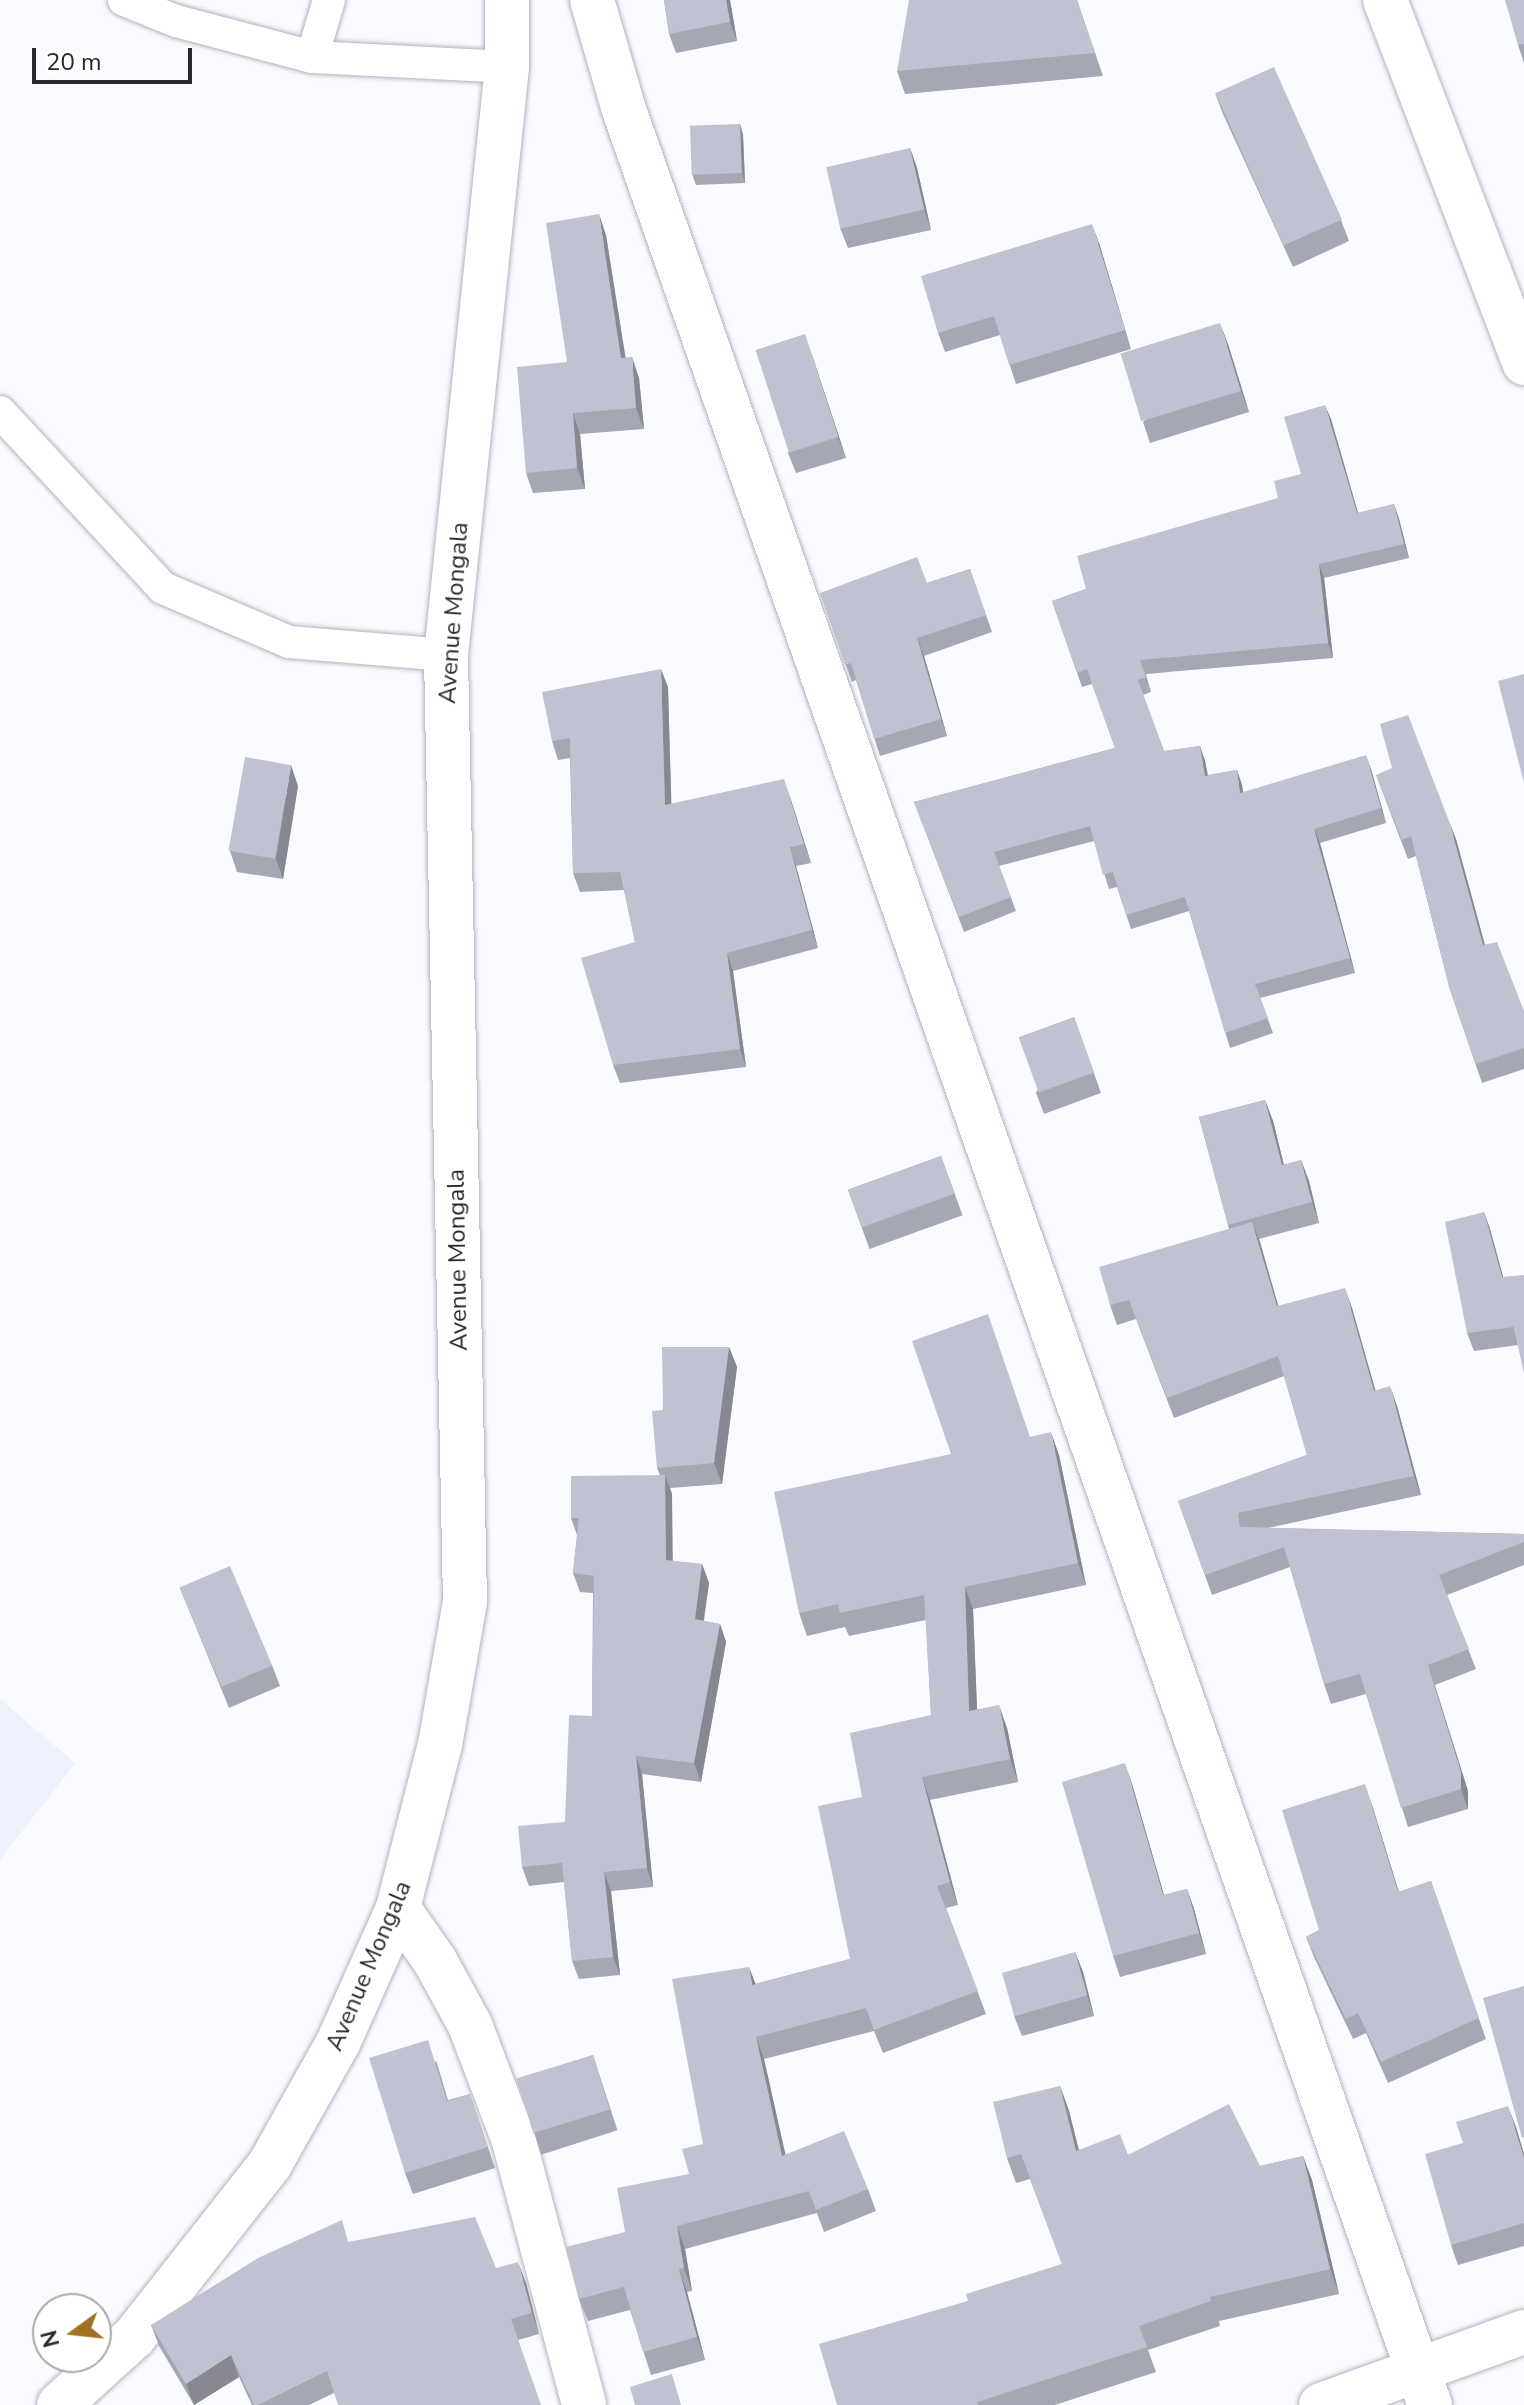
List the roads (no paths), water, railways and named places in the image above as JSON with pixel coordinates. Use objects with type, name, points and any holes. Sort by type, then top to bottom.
[{"type":"street","name":"Avenue Mongala","points":[[59,2405],[134,2337],[270,2164],[338,2043],[398,1908],[440,1745],[465,1602],[446,655],[507,67],[507,0]]},
{"type":"street","points":[[592,0],[639,152],[1424,2388]]},
{"type":"street","points":[[1385,0],[1524,363]]},
{"type":"street","points":[[398,1908],[470,2025],[514,2141],[584,2405]]},
{"type":"street","points":[[1321,2405],[1424,2388],[1524,2332]]},
{"type":"lane","points":[[124,0],[176,21],[312,57],[507,67]]},
{"type":"lane","points":[[312,57],[329,0]]},
{"type":"lane","points":[[0,412],[163,588],[289,642],[446,655]]}]
